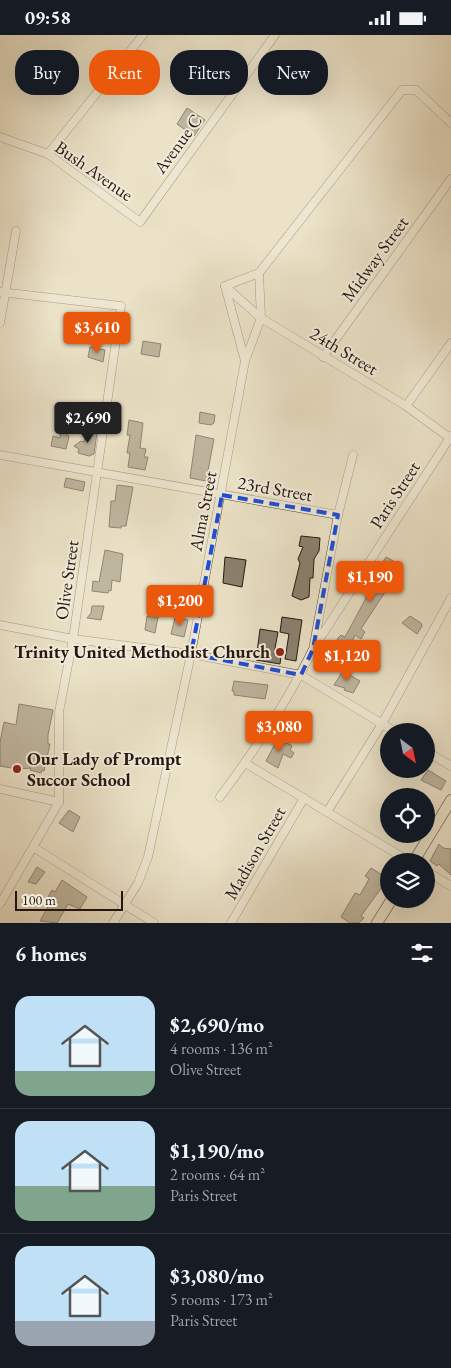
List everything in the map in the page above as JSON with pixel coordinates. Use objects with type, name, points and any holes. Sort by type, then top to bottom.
[{"type":"main road","points":[[419,853],[451,799]]},
{"type":"main road","points":[[378,923],[387,908]]},
{"type":"street","points":[[48,155],[143,35]]},
{"type":"street","name":"Avenue C","points":[[140,222],[275,35]]},
{"type":"street","points":[[225,286],[259,273],[402,90],[416,91],[451,123]]},
{"type":"street","name":"Bush Avenue","points":[[0,137],[48,155],[140,222]]},
{"type":"street","name":"Midway Street","points":[[323,357],[451,179]]},
{"type":"street","points":[[0,323],[3,292],[16,231]]},
{"type":"street","name":"Alma Street","points":[[113,923],[138,883],[148,857],[191,654],[222,495],[245,361],[261,318],[259,273]]},
{"type":"street","name":"Alma Street","points":[[225,286],[245,361]]},
{"type":"street","name":"24th Street","points":[[225,286],[261,318],[323,357],[406,405],[450,437]]},
{"type":"street","name":"Olive Street","points":[[3,292],[121,306],[73,639],[59,712],[59,802]]},
{"type":"street","points":[[406,405],[451,343]]},
{"type":"street","name":"Paris Street","points":[[220,797],[245,763],[301,675],[313,649],[450,437]]},
{"type":"street","name":"23rd Street","points":[[0,455],[338,515]]},
{"type":"street","points":[[313,649],[338,515],[352,455]]},
{"type":"street","points":[[383,723],[451,598]]},
{"type":"street","points":[[0,625],[73,639],[191,654],[301,675],[380,723]]},
{"type":"street","points":[[327,812],[380,727]]},
{"type":"street","points":[[435,756],[451,766]]},
{"type":"street","points":[[245,763],[396,853]]},
{"type":"street","points":[[0,789],[59,802],[0,904]]},
{"type":"street","name":"Madison Street","points":[[231,923],[304,798]]},
{"type":"street","points":[[33,847],[154,923]]},
{"type":"street","points":[[435,876],[451,886]]},
{"type":"highlighted area","points":[[222,495],[338,515],[313,649],[301,675],[191,654]]},
{"type":"building","points":[[187,108],[205,120],[194,136],[177,124]]},
{"type":"building","points":[[100,316],[112,319],[109,332],[97,329]]},
{"type":"building","points":[[143,341],[161,344],[159,357],[141,354]]},
{"type":"building","points":[[90,347],[105,350],[103,362],[88,357]]},
{"type":"building","points":[[200,412],[215,415],[214,423],[211,425],[199,423]]},
{"type":"building","points":[[129,420],[143,423],[140,448],[146,449],[144,457],[148,457],[145,470],[128,467],[130,453],[127,453],[130,435],[127,435]]},
{"type":"building","points":[[61,430],[68,431],[67,435],[69,436],[66,449],[51,446],[53,436],[60,438]]},
{"type":"building","points":[[87,430],[97,432],[94,454],[89,456],[78,453],[79,449],[74,446],[81,441],[84,442]]},
{"type":"building","points":[[196,435],[214,439],[206,481],[190,478]]},
{"type":"building","points":[[66,478],[85,482],[83,491],[64,487]]},
{"type":"building","points":[[117,485],[133,487],[126,526],[121,526],[121,528],[109,527],[111,501],[115,501]]},
{"type":"building","points":[[301,536],[320,538],[319,551],[314,559],[313,578],[310,578],[309,597],[301,600],[292,596],[300,563],[298,559],[303,547],[299,546]]},
{"type":"building","points":[[105,550],[123,554],[120,582],[112,580],[111,591],[109,590],[108,593],[92,591],[93,581],[99,582]]},
{"type":"building","points":[[225,557],[246,560],[242,587],[223,583]]},
{"type":"building","points":[[386,557],[402,566],[361,629],[365,632],[361,639],[355,635],[348,651],[339,645],[341,643],[337,640],[341,635],[345,637],[365,600],[367,595],[360,587],[372,593],[387,569],[381,565]]},
{"type":"building","points":[[92,606],[104,606],[101,620],[87,618],[91,613]]},
{"type":"building","points":[[147,616],[158,617],[155,633],[145,630]]},
{"type":"building","points":[[410,616],[421,623],[422,626],[417,634],[402,623]]},
{"type":"building","points":[[282,617],[302,620],[296,661],[285,659],[289,634],[280,632]]},
{"type":"building","points":[[175,618],[188,620],[184,637],[171,634]]},
{"type":"building","points":[[260,629],[278,632],[274,654],[281,656],[280,664],[256,660]]},
{"type":"building","points":[[343,671],[360,681],[353,693],[344,690],[345,688],[334,685]]},
{"type":"building","points":[[234,681],[268,685],[265,699],[234,695],[234,691],[232,691]]},
{"type":"building","points":[[19,704],[53,710],[48,735],[48,744],[50,744],[44,771],[42,770],[41,773],[30,770],[31,768],[17,769],[0,766],[0,742],[4,722],[16,725]]},
{"type":"building","points":[[278,738],[292,746],[290,750],[294,753],[291,758],[283,754],[278,768],[266,761]]},
{"type":"building","points":[[435,774],[446,781],[441,790],[421,780],[422,778],[435,778]]},
{"type":"building","points":[[69,810],[80,817],[73,832],[59,823]]},
{"type":"building","points":[[439,844],[443,848],[451,849],[451,875],[439,864],[437,866],[435,865],[434,853]]},
{"type":"building","points":[[37,867],[45,872],[36,884],[28,882]]},
{"type":"building","points":[[371,868],[380,874],[380,890],[361,916],[364,918],[359,923],[350,923],[341,917],[355,893],[360,895],[369,879],[365,876]]},
{"type":"building","points":[[62,880],[87,897],[80,909],[68,904],[57,923],[40,921],[51,901],[47,899],[52,890],[55,892]]},
{"type":"place","name":"Trinity United Methodist Church","points":[[280,652]]},
{"type":"place","name":"Our Lady of Prompt Succor School","points":[[17,769]]}]
